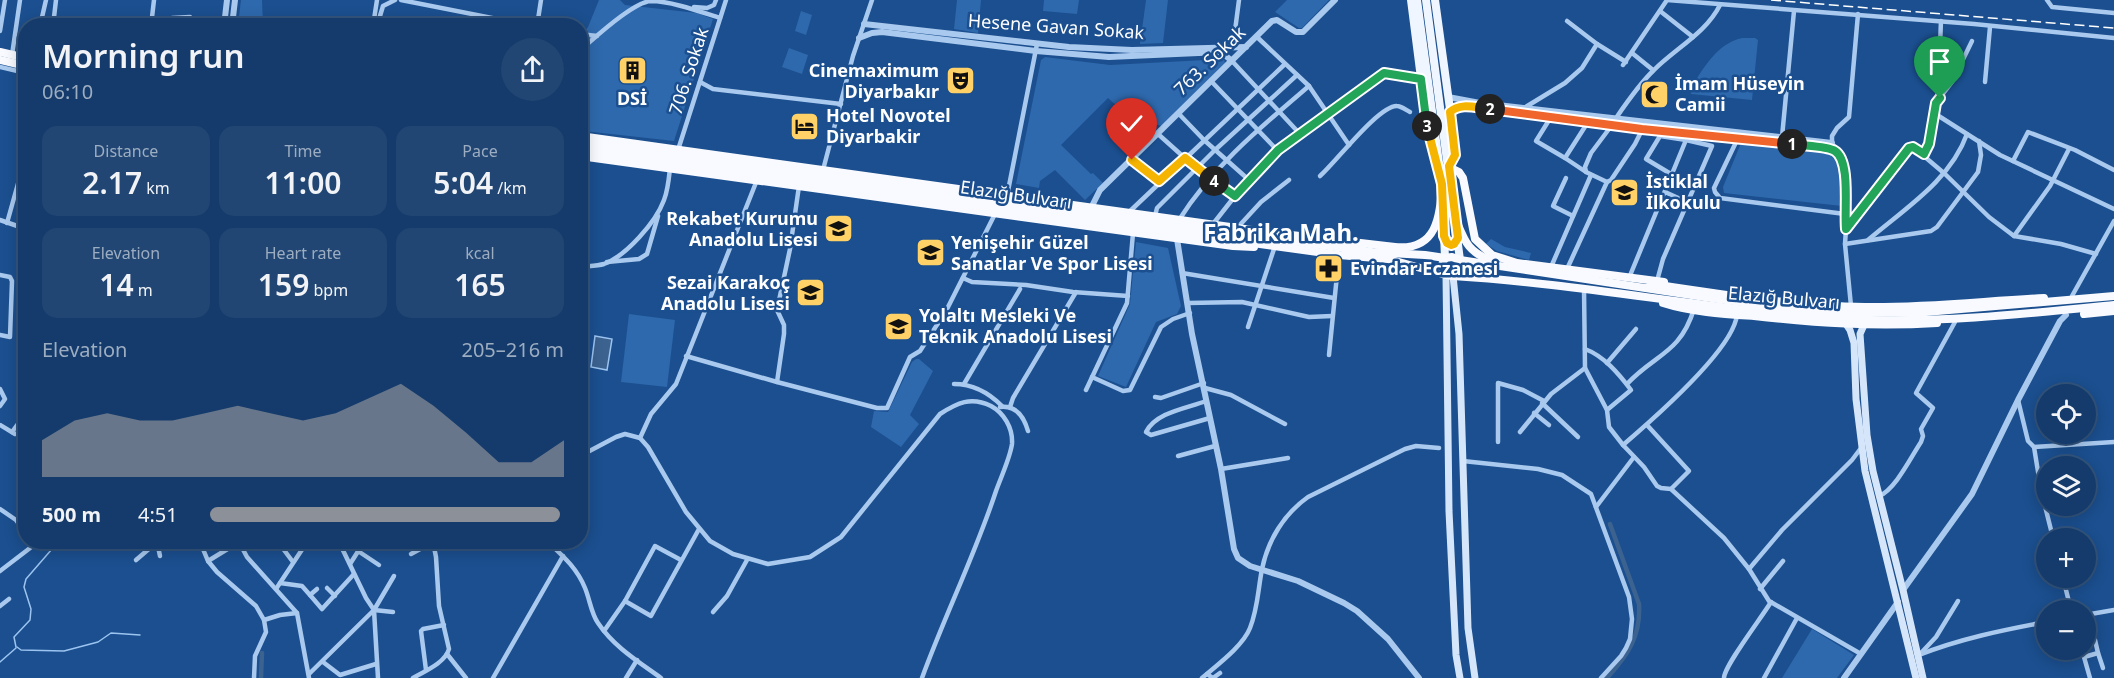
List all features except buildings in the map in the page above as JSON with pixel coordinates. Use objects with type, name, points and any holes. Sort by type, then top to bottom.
[{"type":"highway","points":[[0,52],[18,56]]},
{"type":"highway","points":[[0,60],[18,64]]},
{"type":"highway","points":[[588,137],[1265,232],[1395,247],[1414,247],[1434,229],[1440,216],[1442,184]]},
{"type":"highway","name":"Elazığ Bulvarı","points":[[588,144],[1372,252],[1445,258]]},
{"type":"highway","name":"Elazığ Bulvarı","points":[[588,150],[1339,255],[1388,259],[1450,276],[1796,309],[1924,312],[2114,294]]},
{"type":"highway","points":[[588,157],[1233,246],[1275,246]]},
{"type":"highway","points":[[1449,166],[1464,178],[1472,230],[1479,245],[1499,258],[1566,270],[1670,282],[1682,289]]},
{"type":"highway","points":[[1456,220],[1466,243],[1474,252],[1510,268]]},
{"type":"highway","points":[[1265,232],[1311,243]]},
{"type":"highway","points":[[1422,267],[1430,267],[1433,263],[1432,259],[1425,255]]},
{"type":"highway","points":[[1452,257],[1460,260],[1460,269],[1450,276],[1442,267],[1445,258],[1452,257]]},
{"type":"highway","name":"Elazığ Bulvarı","points":[[1460,260],[1738,310],[1858,319],[1968,318],[2114,305]]},
{"type":"highway","points":[[1640,293],[1659,285],[1807,304],[1851,306],[1958,304],[2114,294]]},
{"type":"highway","points":[[1640,293],[1669,305],[1737,315],[1890,326],[2060,317],[2114,311]]},
{"type":"main road","points":[[1411,0],[1428,134],[1442,184]]},
{"type":"main road","points":[[1417,0],[1442,184],[1445,258]]},
{"type":"main road","points":[[1426,0],[1460,260]]},
{"type":"main road","points":[[1435,0],[1455,155],[1449,166]]},
{"type":"main road","points":[[1444,236],[1447,243],[1451,245],[1458,238]]},
{"type":"main road","points":[[1450,276],[1459,334],[1468,628],[1475,678]]},
{"type":"main road","points":[[1450,276],[1449,502],[1456,655],[1460,678]]},
{"type":"main road","points":[[1846,324],[1854,343],[1861,448],[1916,678]]},
{"type":"main road","points":[[1864,325],[1860,334],[1867,435],[1879,496],[1923,678]]},
{"type":"main road","points":[[1449,502],[1464,503]]},
{"type":"street","points":[[0,31],[5,0]]},
{"type":"street","points":[[12,55],[20,0]]},
{"type":"street","points":[[42,18],[46,0]]},
{"type":"street","points":[[54,18],[56,0]]},
{"type":"street","points":[[152,18],[154,0]]},
{"type":"street","points":[[225,18],[227,0]]},
{"type":"street","points":[[233,18],[234,0]]},
{"type":"street","points":[[376,18],[377,0]]},
{"type":"street","points":[[378,18],[383,6],[395,0]]},
{"type":"street","points":[[401,0],[494,18]]},
{"type":"street","points":[[537,18],[541,0]]},
{"type":"street","points":[[588,44],[638,6],[651,1],[707,8],[714,5],[716,0]]},
{"type":"street","name":"706. Sokak","points":[[678,150],[726,0]]},
{"type":"street","points":[[823,170],[859,38],[872,0]]},
{"type":"street","points":[[1233,46],[1239,0]]},
{"type":"street","name":"763. Sokak","points":[[1091,208],[1100,190],[1272,21],[1277,20],[1299,33],[1303,32],[1335,0]]},
{"type":"street","points":[[1567,21],[1624,64],[1667,0],[1941,21],[2114,38]]},
{"type":"street","points":[[2047,0],[2052,7],[2114,13]]},
{"type":"street","points":[[1616,118],[1653,70],[1693,37],[1720,5]]},
{"type":"street","points":[[686,7],[720,18]]},
{"type":"street","points":[[1660,11],[1693,37]]},
{"type":"street","points":[[1782,137],[1794,11]]},
{"type":"street","points":[[1833,147],[1837,128],[1849,117],[1858,14]]},
{"type":"street","points":[[172,18],[190,17]]},
{"type":"street","points":[[1924,154],[1929,144],[1936,103],[1941,21]]},
{"type":"street","name":"Hesene Gavan Sokak","points":[[864,24],[1036,47],[1132,50],[1246,47]]},
{"type":"street","points":[[1984,82],[1990,27]]},
{"type":"street","points":[[859,38],[882,32],[1036,47],[1109,57],[1221,52],[1259,88],[1300,134]]},
{"type":"street","points":[[588,35],[597,36]]},
{"type":"street","points":[[1257,37],[1309,86],[1349,145]]},
{"type":"street","points":[[1936,103],[1952,82],[1972,41]]},
{"type":"street","points":[[1524,108],[1565,83],[1582,68],[1597,44]]},
{"type":"street","points":[[1007,196],[1036,47]]},
{"type":"street","points":[[1632,53],[1653,70]]},
{"type":"street","points":[[1127,213],[1285,64]]},
{"type":"street","points":[[0,67],[18,71]]},
{"type":"street","points":[[1213,224],[1249,180],[1278,150],[1384,73],[1421,79]]},
{"type":"street","points":[[1155,216],[1157,208],[1196,168],[1298,75]]},
{"type":"street","points":[[1211,81],[1278,150]]},
{"type":"street","points":[[700,82],[713,89],[840,104]]},
{"type":"street","points":[[1179,220],[1210,178],[1227,160],[1258,129],[1309,86]]},
{"type":"street","points":[[1448,97],[1524,108],[1782,137],[1833,147],[1844,163],[1845,243],[1851,306]]},
{"type":"street","points":[[1320,176],[1369,123],[1395,106],[1410,112]]},
{"type":"street","points":[[1450,112],[1455,108],[1465,106],[1642,129],[1833,147]]},
{"type":"street","points":[[1934,113],[2013,161],[2114,209]]},
{"type":"street","points":[[1179,114],[1249,180]]},
{"type":"street","points":[[1551,117],[1536,141],[1607,182]]},
{"type":"street","points":[[1566,270],[1607,182],[1611,180],[1635,144],[1646,120]]},
{"type":"street","points":[[1565,158],[1588,122]]},
{"type":"street","points":[[1589,173],[1585,167],[1591,153],[1612,125]]},
{"type":"street","points":[[2013,161],[2028,132],[2069,148],[2114,170]]},
{"type":"street","points":[[1158,134],[1196,168],[1235,196]]},
{"type":"street","points":[[1866,241],[1945,174],[1963,146],[1967,134]]},
{"type":"street","points":[[1658,281],[1663,259],[1712,146],[1660,136],[1646,159],[1671,174]]},
{"type":"street","points":[[1738,138],[1714,188],[1720,198],[1845,214]]},
{"type":"street","points":[[1629,278],[1686,140]]},
{"type":"street","points":[[1845,243],[1931,231],[1945,219],[1978,172],[1981,155],[1979,141]]},
{"type":"street","points":[[1846,229],[1909,148],[1913,147],[1924,154],[1963,193],[2013,236],[2061,244],[2096,254]]},
{"type":"street","points":[[2013,236],[2053,180],[2069,148]]},
{"type":"street","points":[[1132,160],[1159,181]]},
{"type":"street","points":[[588,266],[632,260],[647,254],[666,197],[670,168]]},
{"type":"street","points":[[1551,267],[1589,173]]},
{"type":"street","points":[[1566,178],[1553,206],[1573,216]]},
{"type":"street","points":[[640,438],[651,414],[676,384],[757,180]]},
{"type":"street","points":[[1238,228],[1261,202],[1289,180]]},
{"type":"street","points":[[7,223],[18,184]]},
{"type":"street","points":[[777,382],[784,325],[777,310],[790,249],[798,186]]},
{"type":"street","points":[[1665,192],[1687,202]]},
{"type":"street","points":[[607,262],[639,237],[660,211]]},
{"type":"street","points":[[686,356],[877,408],[887,408],[910,357],[920,351],[946,311],[995,214]]},
{"type":"street","points":[[0,220],[18,227]]},
{"type":"street","points":[[2072,296],[2114,221]]},
{"type":"street","points":[[1086,390],[1127,303],[1133,233]]},
{"type":"street","points":[[1177,238],[1192,334],[1221,470],[1234,549],[1238,558],[1244,563],[1318,590],[1357,612],[1388,639],[1419,678]]},
{"type":"street","points":[[1248,327],[1275,246]]},
{"type":"street","points":[[1329,355],[1339,255]]},
{"type":"street","points":[[1182,273],[1334,298]]},
{"type":"street","points":[[0,275],[10,277],[12,281],[10,337],[0,334]]},
{"type":"street","points":[[963,278],[972,282],[1026,285],[1128,296]]},
{"type":"street","points":[[964,384],[1020,289]]},
{"type":"street","points":[[1584,289],[1585,368],[1608,410],[1609,427],[1644,467],[1657,486],[1671,489],[1724,538],[1749,569],[1760,589],[1771,602],[1861,654]]},
{"type":"street","points":[[1010,407],[1012,398],[1076,292]]},
{"type":"street","points":[[1188,303],[1226,302],[1255,305],[1309,317],[1332,316]]},
{"type":"street","points":[[1627,384],[1651,362],[1671,349],[1683,335],[1694,309]]},
{"type":"street","points":[[1092,377],[1123,391],[1130,390],[1161,327],[1173,319],[1190,313]]},
{"type":"street","points":[[1623,445],[1714,357],[1732,333],[1737,315]]},
{"type":"street","points":[[1903,590],[1972,494],[2060,317]]},
{"type":"street","points":[[1879,496],[1886,493],[1893,484],[1921,442],[1923,436],[1921,429],[1933,408],[1916,393],[1955,322]]},
{"type":"street","points":[[1607,363],[1636,329]]},
{"type":"street","points":[[1585,349],[1607,363],[1627,384],[1631,392],[1608,410]]},
{"type":"street","points":[[1520,432],[1551,393],[1585,368]]},
{"type":"street","points":[[1498,442],[1498,383],[1523,390],[1543,402],[1578,437]]},
{"type":"street","points":[[954,384],[964,384],[992,396],[1002,406],[1020,412],[1028,431]]},
{"type":"street","points":[[1155,397],[1161,398],[1204,386],[1237,398],[1285,424]]},
{"type":"street","points":[[0,389],[5,399],[0,406]]},
{"type":"street","points":[[2018,400],[2028,441],[2034,447],[2050,528]]},
{"type":"street","points":[[588,452],[625,434],[640,438],[648,447],[686,512],[699,529],[719,547],[747,560],[768,564],[810,557],[841,537],[940,414],[955,404],[968,401],[981,402],[996,410],[1009,426],[1012,443],[992,505],[922,678]]},
{"type":"street","points":[[1206,401],[1162,417],[1149,426],[1146,432],[1150,435],[1210,418]]},
{"type":"street","points":[[996,410],[1002,406]]},
{"type":"street","points":[[1534,413],[1549,425]]},
{"type":"street","points":[[12,432],[18,424]]},
{"type":"street","points":[[1647,424],[1689,471],[1671,489]]},
{"type":"street","points":[[0,425],[12,432],[18,432]]},
{"type":"street","points":[[2034,447],[2114,442]]},
{"type":"street","points":[[1178,456],[1215,446]]},
{"type":"street","points":[[1204,676],[1222,662],[1250,629],[1270,542],[1288,514],[1308,497],[1405,449],[1416,446],[1439,448]]},
{"type":"street","points":[[1749,569],[1782,530],[1852,460],[1861,448]]},
{"type":"street","points":[[1596,507],[1634,457]]},
{"type":"street","points":[[1221,470],[1288,458]]},
{"type":"street","points":[[1463,461],[1538,469],[1562,475],[1591,494],[1629,597],[1632,619],[1630,639],[1626,648],[1601,678]]},
{"type":"street","points":[[0,509],[18,523]]},
{"type":"street","points":[[625,601],[651,616],[699,529]]},
{"type":"street","points":[[604,631],[625,601],[656,546],[681,560]]},
{"type":"street","points":[[0,571],[29,549]]},
{"type":"street","points":[[136,560],[149,549]]},
{"type":"street","points":[[158,549],[160,556]]},
{"type":"street","points":[[203,549],[208,561],[256,606],[264,620],[266,632],[255,656],[254,678]]},
{"type":"street","points":[[208,561],[228,549]]},
{"type":"street","points":[[243,549],[247,557],[297,614],[304,661],[309,676],[374,610],[394,576]]},
{"type":"street","points":[[283,549],[293,562]]},
{"type":"street","points":[[276,590],[302,549]]},
{"type":"street","points":[[342,549],[374,610],[378,678]]},
{"type":"street","points":[[411,554],[420,549]]},
{"type":"street","points":[[434,549],[439,606],[448,643],[447,654],[466,678]]},
{"type":"street","points":[[556,549],[578,574],[596,620],[604,631],[661,678]]},
{"type":"street","points":[[350,564],[358,551],[379,565]]},
{"type":"street","points":[[493,678],[563,556]]},
{"type":"street","points":[[713,612],[727,596],[747,560]]},
{"type":"street","points":[[1760,589],[1783,561]]},
{"type":"street","points":[[280,583],[302,586],[322,609],[354,574]]},
{"type":"street","points":[[327,588],[335,596]]},
{"type":"street","points":[[310,595],[317,589]]},
{"type":"street","points":[[0,606],[9,599]]},
{"type":"street","points":[[1919,655],[1936,637],[1958,601]]},
{"type":"street","points":[[1724,678],[1731,660],[1771,602]]},
{"type":"street","points":[[1844,678],[1898,602]]},
{"type":"street","points":[[374,610],[393,612]]},
{"type":"street","points":[[2096,613],[2114,610]]},
{"type":"street","points":[[264,620],[280,615],[297,614]]},
{"type":"street","points":[[1764,678],[1797,618]]},
{"type":"street","points":[[1919,655],[1938,647],[2036,624]]},
{"type":"street","points":[[426,670],[421,631],[444,625]]},
{"type":"street","points":[[2096,644],[2103,668]]},
{"type":"street","points":[[413,678],[420,676],[447,654]]},
{"type":"street","points":[[626,678],[637,660]]},
{"type":"street","points":[[2085,660],[2090,678]]},
{"type":"street","points":[[323,662],[341,677],[376,664]]},
{"type":"street","points":[[1204,676],[1213,678],[1220,674]]},
{"type":"shaded area","points":[[241,0],[262,0],[263,18],[239,18]]},
{"type":"shaded area","points":[[599,0],[620,0],[625,5],[697,13],[713,19],[674,141],[588,131],[588,27]]},
{"type":"shaded area","points":[[957,0],[981,0],[978,33],[954,29]]},
{"type":"shaded area","points":[[1044,0],[1079,0],[1077,14],[1043,11]]},
{"type":"shaded area","points":[[1146,0],[1168,0],[1163,43],[1140,44]]},
{"type":"shaded area","points":[[1287,0],[1329,0],[1302,28],[1299,28],[1275,12]]},
{"type":"shaded area","points":[[801,11],[812,15],[806,35],[795,31]]},
{"type":"shaded area","points":[[1742,38],[1758,40],[1752,100],[1691,94],[1690,89],[1718,51]]},
{"type":"shaded area","points":[[789,48],[808,55],[802,74],[782,67]]},
{"type":"shaded area","points":[[1045,57],[1110,65],[1224,59],[1225,63],[1162,126],[1150,123],[1137,110],[1127,115],[1108,98],[1061,145],[1103,183],[1085,200],[1055,170],[1040,181],[1039,188],[1016,184],[1041,60]]},
{"type":"shaded area","points":[[1741,143],[1835,154],[1840,159],[1842,206],[1724,193],[1723,187]]},
{"type":"shaded area","points":[[1491,239],[1505,247],[1531,253],[1529,260],[1497,251],[1486,244]]},
{"type":"shaded area","points":[[1136,242],[1168,248],[1181,306],[1177,314],[1156,322],[1126,387],[1098,376],[1130,304]]},
{"type":"shaded area","points":[[629,314],[675,320],[667,387],[621,382]]},
{"type":"shaded area","points":[[595,336],[612,339],[607,370],[591,367]]},
{"type":"shaded area","points":[[916,359],[933,371],[910,415],[919,424],[901,447],[871,427],[874,411],[888,412],[912,362]]},
{"type":"shaded area","points":[[1812,629],[1854,655],[1837,678],[1782,678]]},
{"type":"waterway","points":[[1607,678],[1632,644],[1639,615],[1639,604],[1610,524]]},
{"type":"waterway","points":[[16,647],[14,637],[30,620],[31,609],[24,587],[26,579],[52,549]]},
{"type":"waterway","points":[[17,647],[21,650],[64,651],[98,642],[111,633],[140,635]]},
{"type":"waterway","points":[[0,662],[16,648]]},
{"type":"waterway","points":[[261,678],[262,653]]},
{"type":"railway","points":[[1771,0],[2114,28]]},
{"type":"place","name":"DSİ","points":[[632,70]]},
{"type":"place","name":"Cinemaximum Diyarbakır","points":[[960,81]]},
{"type":"place","name":"İmam Hüseyin Camii","points":[[1654,94]]},
{"type":"place","name":"Hotel Novotel Diyarbakir","points":[[805,126]]},
{"type":"place","name":"İstiklal İlkokulu","points":[[1625,192]]},
{"type":"place","name":"Rekabet Kurumu Anadolu Lisesi","points":[[839,229]]},
{"type":"place","name":"Yenişehir Güzel Sanatlar Ve Spor Lisesi","points":[[930,253]]},
{"type":"place","name":"Evindar Eczanesi","points":[[1329,269]]},
{"type":"place","name":"Sezai Karakoç Anadolu Lisesi","points":[[811,293]]},
{"type":"place","name":"Yolaltı Mesleki Ve Teknik Anadolu Lisesi","points":[[898,326]]},
{"type":"district","name":"Fabrika Mah.","points":[[1281,233]]},
{"type":"route","points":[[1132,160],[1159,181],[1185,158],[1235,196],[1278,150],[1384,73],[1421,79],[1428,134],[1442,184],[1444,236],[1447,243],[1451,245],[1458,238],[1449,166],[1455,155],[1450,112],[1455,108],[1465,106],[1642,129],[1834,150],[1844,163],[1846,229],[1909,148],[1912,146],[1924,154],[1929,144],[1936,103],[1940,98]]}]
